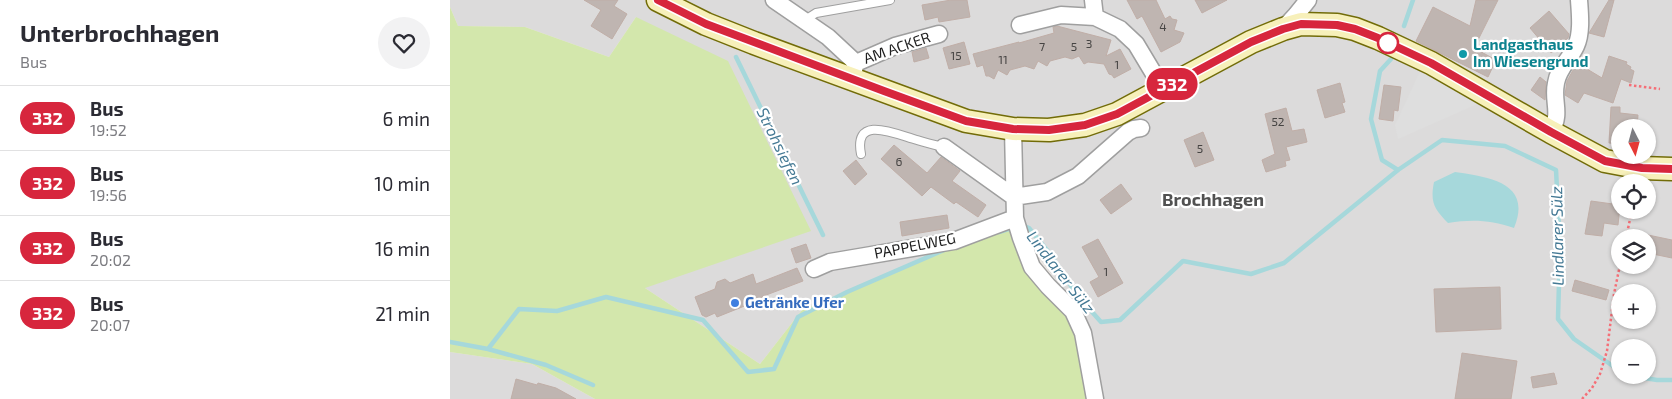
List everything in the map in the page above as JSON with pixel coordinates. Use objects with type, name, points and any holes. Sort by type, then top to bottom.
[{"type":"main road","points":[[658,0],[706,24],[853,71],[966,121],[1013,129],[1049,130],[1085,125],[1117,114],[1251,42],[1283,29],[1301,24],[1337,25],[1355,29],[1431,63],[1605,161],[1642,168],[1672,169]]},
{"type":"street","name":"AM ACKER","points":[[774,0],[806,20],[828,37],[853,71],[895,46],[938,34]]},
{"type":"street","points":[[1093,0],[1095,17]]},
{"type":"street","points":[[1283,29],[1308,0]]},
{"type":"street","points":[[1551,132],[1556,123],[1557,115],[1555,89],[1557,77],[1578,41],[1579,0]]},
{"type":"street","points":[[1020,25],[1061,15],[1095,17],[1120,29],[1136,44],[1163,89]]},
{"type":"street","points":[[944,147],[1014,197],[1047,192],[1078,176],[1128,132],[1141,128]]},
{"type":"street","points":[[1013,129],[1015,218],[1021,238],[1032,267],[1073,311],[1084,333],[1095,399]]},
{"type":"street","name":"PAPPELWEG","points":[[814,269],[830,262],[954,241],[1015,218]]},
{"type":"lane","points":[[806,20],[816,13],[890,0]]},
{"type":"lane","points":[[861,154],[859,144],[862,136],[876,130],[895,132],[915,140],[944,147]]},
{"type":"path","points":[[1629,85],[1660,90]]},
{"type":"path","points":[[1582,399],[1592,388],[1600,374],[1607,350],[1618,274]]},
{"type":"shaded area","points":[[450,0],[1672,0],[1672,399],[1098,399],[1074,304],[1023,237],[1021,220],[802,310],[760,364],[645,288],[636,17],[609,57],[525,27],[458,26],[450,7]]},
{"type":"shaded area","points":[[1422,67],[1484,101],[1398,139],[1395,125]]},
{"type":"shaded area","points":[[450,352],[532,364],[595,399],[450,399]]},
{"type":"green space","points":[[450,7],[458,26],[525,27],[609,57],[636,17],[728,61],[811,231],[645,288],[760,364],[802,310],[1011,223],[1069,313],[1092,399],[595,399],[532,364],[450,352]]},
{"type":"water","points":[[1455,172],[1493,180],[1512,191],[1517,201],[1518,213],[1514,228],[1481,221],[1448,223],[1439,214],[1434,205],[1433,189],[1434,182]]},
{"type":"building","points":[[584,0],[618,0],[614,6],[627,14],[612,39],[591,26],[601,10]]},
{"type":"building","points":[[951,0],[967,0],[970,17],[939,22],[938,17],[925,20],[922,5]]},
{"type":"building","points":[[1127,0],[1156,0],[1165,19],[1170,16],[1172,19],[1177,20],[1174,30],[1184,33],[1180,42],[1161,52],[1142,16],[1137,19]]},
{"type":"building","points":[[1195,0],[1227,0],[1202,13]]},
{"type":"building","points":[[1476,0],[1498,0],[1474,48],[1496,60],[1488,77],[1416,41],[1433,7],[1470,26]]},
{"type":"building","points":[[1609,0],[1614,0],[1604,37],[1589,33]]},
{"type":"building","points":[[1549,11],[1569,34],[1568,38],[1551,53],[1530,28]]},
{"type":"building","points":[[1057,26],[1111,40],[1106,56],[1120,49],[1131,69],[1114,78],[1109,74],[1104,64],[1088,62],[1084,64],[1079,56],[1072,59],[1065,57],[1050,61],[1047,66],[1038,61],[1034,69],[1025,66],[1010,70],[1007,75],[998,70],[994,79],[986,76],[983,65],[977,67],[973,54],[1054,33],[1053,27]]},
{"type":"building","points":[[964,42],[970,64],[949,69],[943,48]]},
{"type":"building","points":[[926,48],[929,58],[914,62],[912,52]]},
{"type":"building","points":[[1609,56],[1627,62],[1626,64],[1634,71],[1631,83],[1621,79],[1613,103],[1584,93],[1578,103],[1565,95],[1567,81],[1577,63],[1602,78]]},
{"type":"building","points":[[1540,77],[1546,82],[1545,100],[1531,90]]},
{"type":"building","points":[[1340,83],[1345,102],[1342,103],[1345,112],[1325,118],[1317,90]]},
{"type":"building","points":[[1384,85],[1401,87],[1398,111],[1394,110],[1393,121],[1379,119]]},
{"type":"building","points":[[1611,107],[1620,107],[1620,113],[1638,115],[1638,119],[1611,119],[1611,143],[1609,143]]},
{"type":"building","points":[[1286,108],[1292,131],[1304,129],[1307,142],[1286,147],[1290,160],[1285,161],[1286,166],[1266,172],[1262,160],[1275,154],[1265,114]]},
{"type":"building","points":[[1203,132],[1214,160],[1195,167],[1184,140]]},
{"type":"building","points":[[894,145],[927,173],[941,157],[960,171],[952,181],[986,205],[978,217],[956,202],[954,204],[931,187],[922,196],[881,159]]},
{"type":"building","points":[[856,160],[867,174],[855,185],[843,171]]},
{"type":"building","points":[[1121,184],[1132,199],[1111,214],[1100,200]]},
{"type":"building","points":[[1591,201],[1611,204],[1611,219],[1619,219],[1618,225],[1604,223],[1602,236],[1585,234]]},
{"type":"building","points":[[947,215],[949,228],[902,236],[900,222]]},
{"type":"building","points":[[1656,237],[1672,240],[1672,258],[1656,255]]},
{"type":"building","points":[[1098,239],[1123,283],[1098,297],[1090,282],[1099,277],[1082,247]]},
{"type":"building","points":[[806,244],[811,258],[796,263],[791,249]]},
{"type":"building","points":[[797,268],[803,281],[717,317],[715,313],[706,317],[702,315],[695,297],[715,289],[717,282],[725,279],[730,283],[753,274],[756,284]]},
{"type":"building","points":[[1575,280],[1609,290],[1606,300],[1572,291]]},
{"type":"building","points":[[1500,287],[1501,329],[1436,332],[1434,289]]},
{"type":"building","points":[[1462,353],[1517,361],[1511,399],[1455,399]]},
{"type":"building","points":[[1554,373],[1557,384],[1533,388],[1531,377]]},
{"type":"building","points":[[516,379],[556,388],[576,399],[511,399]]},
{"type":"waterway","points":[[1404,26],[1413,0]]},
{"type":"waterway","name":"Strohsiefen","points":[[736,57],[823,235]]},
{"type":"waterway","points":[[1391,59],[1380,71],[1371,119],[1382,160],[1398,170]]},
{"type":"waterway","name":"Lindlarer Sülz","points":[[999,232],[1022,225],[1029,228],[1050,254],[1077,295],[1101,322],[1120,320],[1183,261],[1251,274],[1284,263],[1398,170],[1442,140],[1505,146],[1556,170],[1560,246],[1558,319],[1574,339],[1611,365]]},
{"type":"waterway","name":"Lindlarer Sülz","points":[[450,342],[488,349],[519,309],[557,311],[606,297],[703,320],[748,372],[774,369],[798,317],[847,292],[944,250]]},
{"type":"waterway","points":[[488,349],[546,365],[593,385]]},
{"type":"waterway","name":"Lindlarer Sülz","points":[[1656,380],[1672,380]]},
{"type":"bus line","name":"332","points":[[658,0],[706,24],[754,43],[966,121],[1013,129],[1049,130],[1085,125],[1117,114],[1251,42],[1283,29],[1301,24],[1337,25],[1355,29],[1378,38],[1431,63],[1605,161],[1642,168],[1672,169]]},
{"type":"place","name":"Landgasthaus Im Wiesengrund","points":[[1463,54]]},
{"type":"place","name":"Getränke Ufer","points":[[735,303]]},
{"type":"district","name":"Brochhagen","points":[[1213,200]]}]
